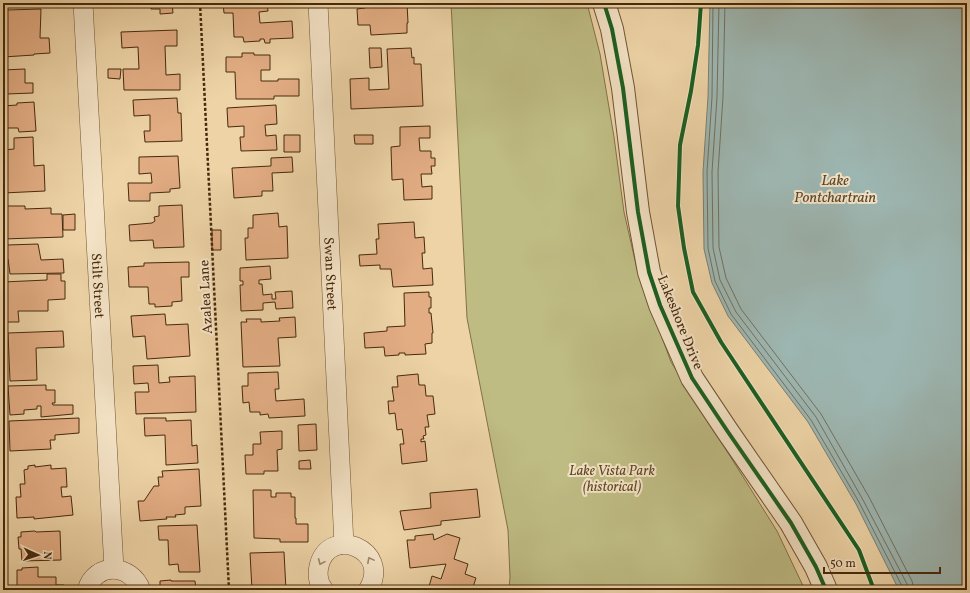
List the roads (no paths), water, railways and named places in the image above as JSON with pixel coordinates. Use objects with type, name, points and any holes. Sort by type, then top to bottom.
[{"type":"street","name":"Stilt Street","points":[[84,3],[114,569]]},
{"type":"street","name":"Swan Street","points":[[318,3],[344,545]]},
{"type":"street","name":"Lakeshore Drive","points":[[604,3],[612,29],[623,88],[638,212],[649,272],[660,305],[692,378],[790,523],[816,567],[826,590]]},
{"type":"street","points":[[324,590],[320,585],[318,577],[319,564],[323,556],[329,550],[336,546],[344,545],[358,547],[370,558],[374,573],[373,582],[368,590]]},
{"type":"street","points":[[87,590],[91,581],[99,573],[114,569],[122,570],[129,574],[135,579],[141,590]]},
{"type":"water","name":"Lake Pontchartrain","points":[[710,3],[967,3],[967,590],[899,590],[856,504],[808,422],[728,316],[712,283],[704,249],[703,172],[708,97]]},
{"type":"park label","name":"Lake Vista Park (historical)","points":[[612,478]]}]
